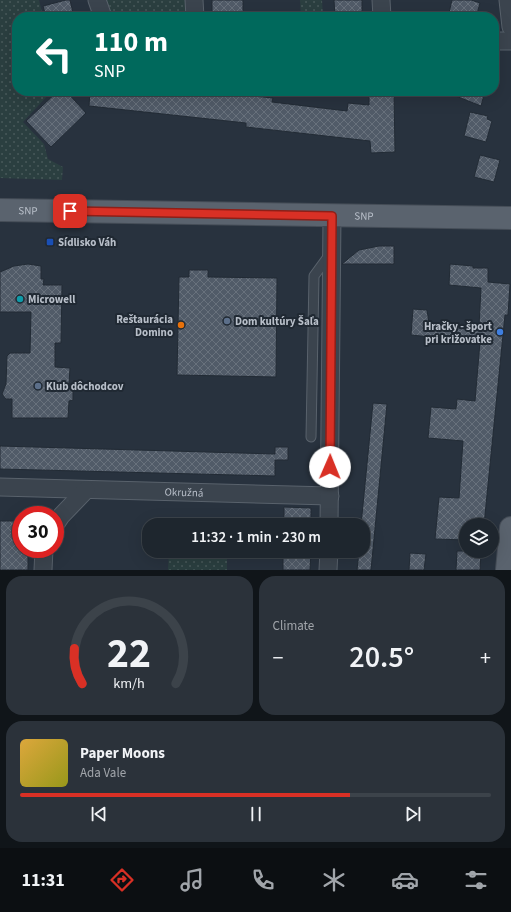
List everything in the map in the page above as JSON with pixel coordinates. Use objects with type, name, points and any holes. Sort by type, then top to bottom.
[{"type":"main road","name":"SNP","points":[[0,210],[511,218]]},
{"type":"main road","points":[[507,570],[511,528]]},
{"type":"street","points":[[97,0],[102,12]]},
{"type":"street","points":[[194,0],[195,12]]},
{"type":"street","points":[[381,0],[382,12]]},
{"type":"street","points":[[508,0],[511,27]]},
{"type":"street","points":[[499,41],[511,41]]},
{"type":"street","points":[[329,518],[332,216]]},
{"type":"street","name":"Okružná","points":[[0,487],[330,496]]},
{"type":"street","points":[[64,513],[86,490]]},
{"type":"street","points":[[43,570],[44,558]]},
{"type":"street","points":[[328,570],[329,558]]},
{"type":"lane","points":[[311,437],[314,276],[332,251]]},
{"type":"lane","points":[[313,343],[331,344]]},
{"type":"green space","points":[[0,0],[39,0],[42,12],[12,12],[12,96],[47,96],[23,122],[44,144],[48,159],[63,167],[62,180],[0,178]]},
{"type":"green space","points":[[104,0],[190,0],[191,12],[109,12]]},
{"type":"green space","points":[[300,0],[322,0],[323,12],[301,12]]},
{"type":"green space","points":[[169,558],[227,558],[227,570],[168,570]]},
{"type":"building","points":[[70,0],[73,12],[45,12],[43,6]]},
{"type":"building","points":[[212,0],[243,0],[243,12],[212,12]]},
{"type":"building","points":[[334,0],[362,0],[362,12],[335,12]]},
{"type":"building","points":[[452,0],[471,0],[480,3],[477,12],[449,12]]},
{"type":"building","points":[[53,96],[71,96],[86,113],[51,147],[26,121]]},
{"type":"building","points":[[90,96],[254,96],[273,98],[272,102],[347,111],[348,103],[369,105],[369,96],[394,96],[395,152],[371,153],[370,141],[246,127],[246,123],[89,106]]},
{"type":"building","points":[[456,96],[484,96],[481,106]]},
{"type":"building","points":[[470,112],[488,116],[487,119],[492,121],[486,142],[464,136]]},
{"type":"building","points":[[480,155],[500,160],[494,182],[474,177]]},
{"type":"building","points":[[379,246],[394,246],[394,264],[342,264],[359,250]]},
{"type":"building","points":[[28,264],[41,266],[41,279],[44,279],[43,285],[62,285],[61,343],[55,343],[55,367],[70,368],[69,384],[73,386],[73,400],[69,401],[68,418],[12,418],[12,399],[6,399],[2,394],[6,384],[7,356],[10,353],[30,353],[31,312],[0,312],[0,272],[14,266]]},
{"type":"building","points":[[450,264],[473,266],[473,268],[488,268],[488,282],[510,284],[508,315],[505,315],[485,518],[459,518],[459,540],[435,539],[439,497],[459,498],[463,441],[428,438],[431,407],[456,409],[457,399],[475,401],[480,342],[411,335],[413,309],[427,310],[429,323],[461,327],[461,324],[479,326],[481,288],[449,285]]},
{"type":"building","name":"Dom kultúry Šaľa","points":[[189,270],[208,270],[208,277],[277,278],[276,377],[177,375],[179,277],[189,277]]},
{"type":"building","points":[[373,403],[387,404],[371,570],[357,570],[358,558],[370,558],[370,518],[362,518]]},
{"type":"building","points":[[0,446],[275,454],[275,447],[288,447],[288,460],[275,460],[275,476],[0,469]]},
{"type":"building","points":[[284,507],[311,508],[311,518],[284,518]]},
{"type":"building","points":[[0,521],[12,521],[12,558],[28,558],[28,570],[0,570]]},
{"type":"building","points":[[457,551],[459,551],[459,558],[481,558],[480,570],[456,570]]},
{"type":"building","points":[[410,553],[426,554],[424,570],[409,570]]},
{"type":"building","points":[[283,558],[311,558],[310,570],[283,570]]},
{"type":"place","name":"Sídlisko Váh","points":[[50,242]]},
{"type":"place","name":"Microwell","points":[[20,299]]},
{"type":"place","name":"Dom kultúry Šaľa","points":[[227,321]]},
{"type":"place","name":"Reštaurácia Domino","points":[[181,325]]},
{"type":"place","name":"Hračky - šport pri križovatke","points":[[500,332]]},
{"type":"place","name":"Klub dôchodcov","points":[[38,386]]},
{"type":"route","points":[[70,211],[332,216],[330,467]]}]
